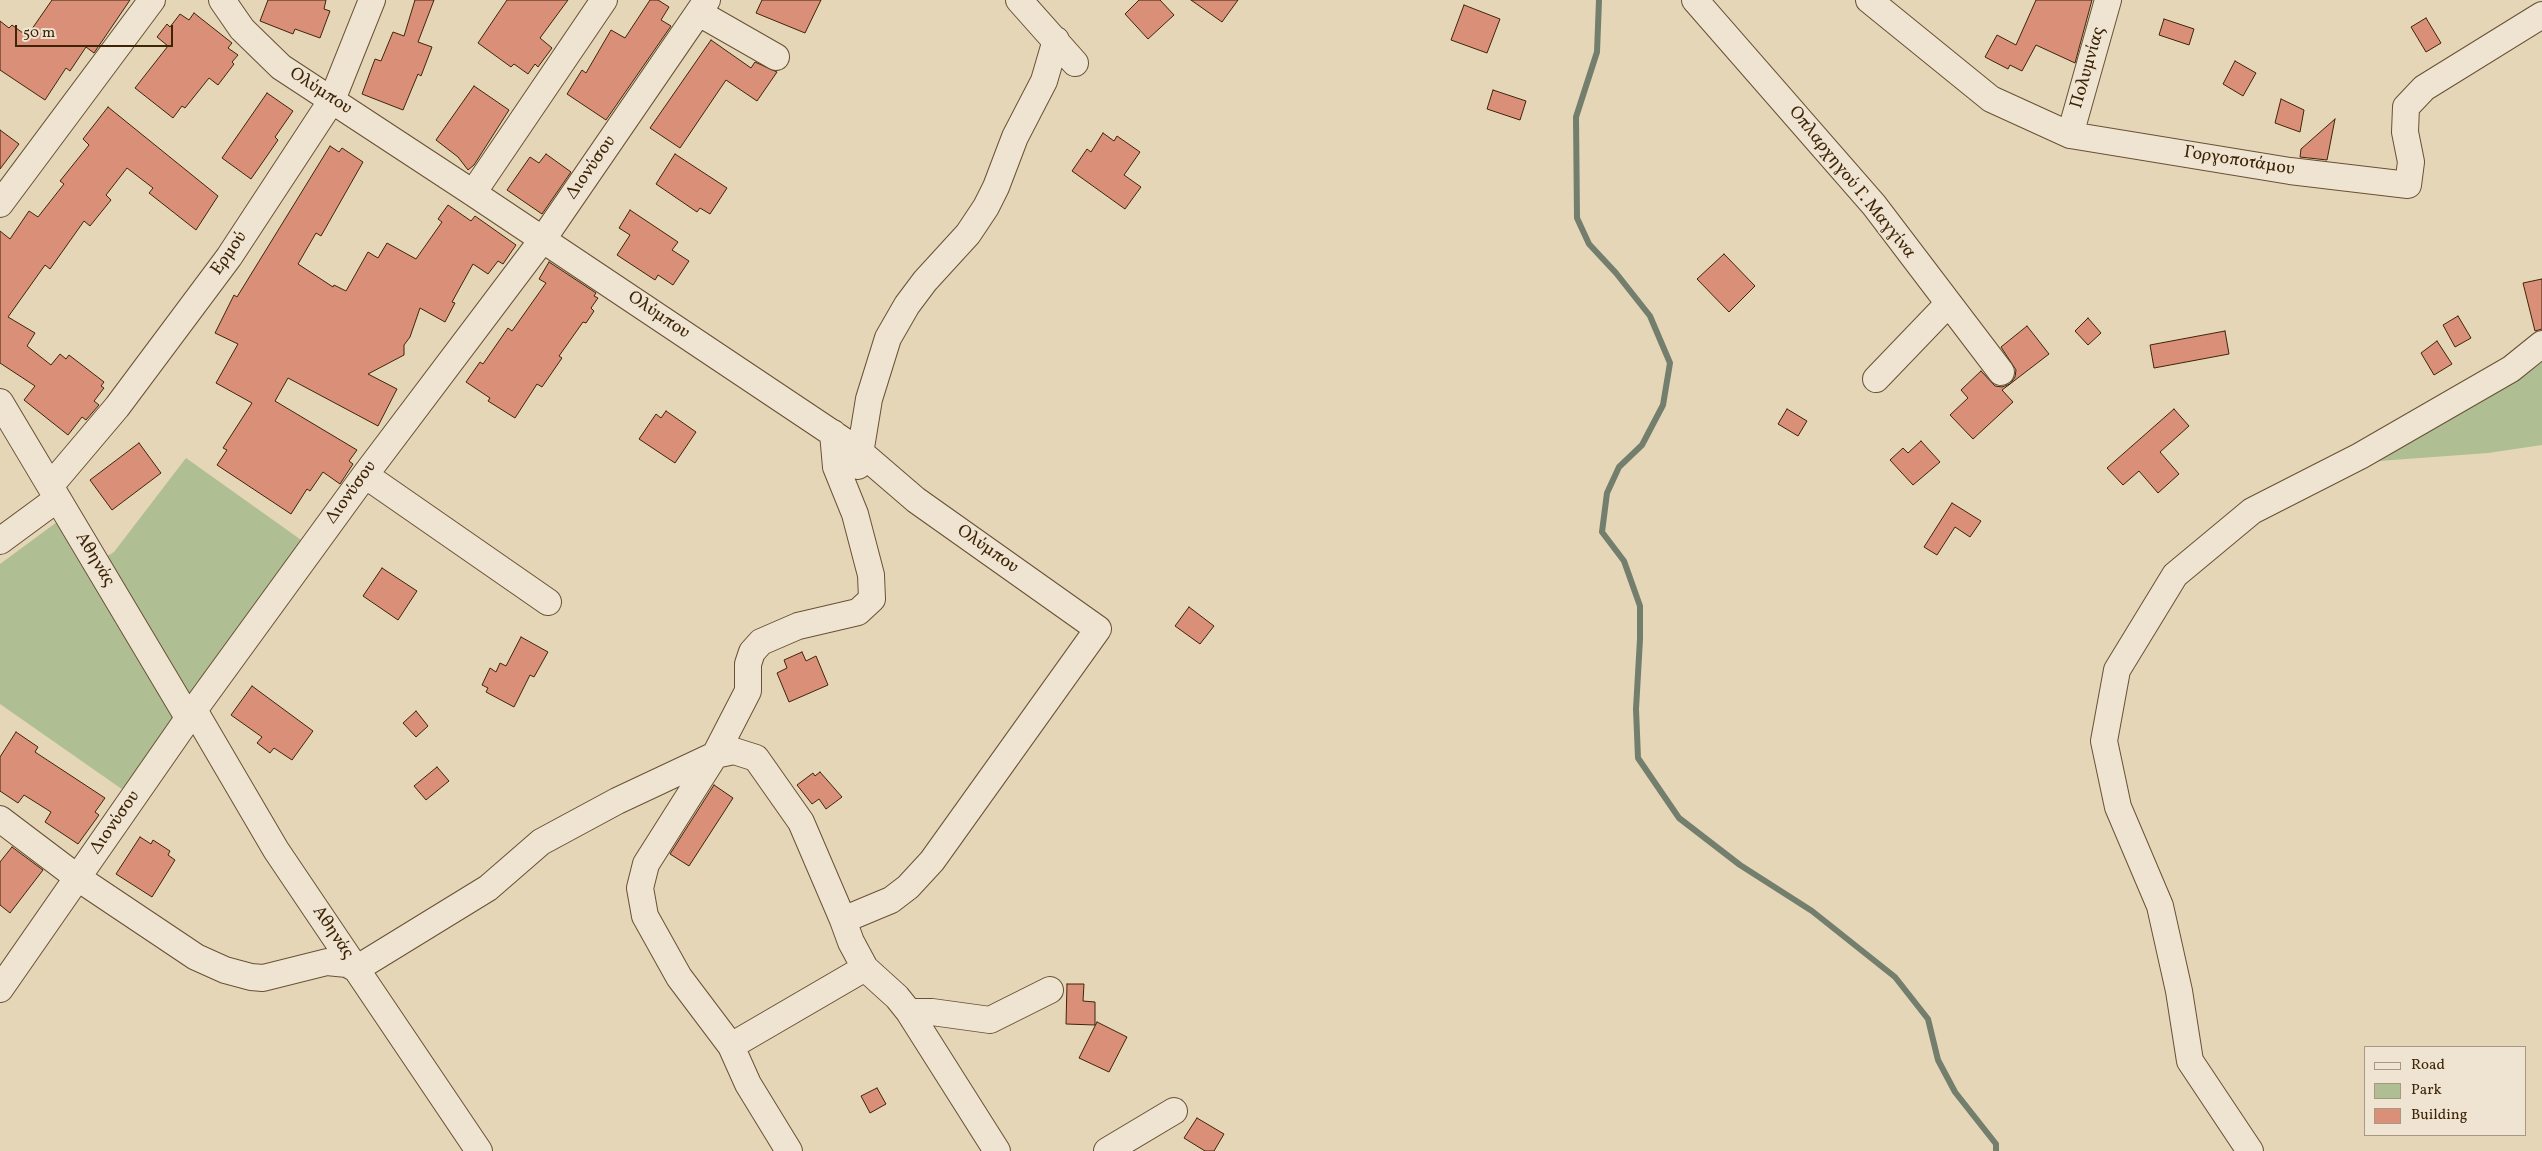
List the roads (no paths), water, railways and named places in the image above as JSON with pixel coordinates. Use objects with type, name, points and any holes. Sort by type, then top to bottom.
[{"type":"street","points":[[0,204],[152,0]]},
{"type":"street","name":"Ολύμπου","points":[[222,0],[242,29],[281,67],[833,433],[859,451],[916,500],[1098,629],[932,861],[908,887],[891,900],[843,920]]},
{"type":"street","name":"Ερμού","points":[[0,541],[54,492],[229,258],[332,100],[372,0]]},
{"type":"street","points":[[473,193],[604,0]]},
{"type":"street","points":[[1019,0],[1075,63]]},
{"type":"street","name":"Οπλαρχηγού Γ. Μαγγίνα","points":[[1695,0],[1874,205],[2001,372]]},
{"type":"street","name":"Γοργοποτάμου","points":[[1869,0],[1991,99],[2070,135],[2290,171],[2408,185],[2411,162],[2404,132],[2406,107],[2424,88],[2542,15]]},
{"type":"street","name":"Πολυμνίας","points":[[2070,135],[2108,0]]},
{"type":"street","points":[[703,6],[776,57]]},
{"type":"street","name":"Διονύσου","points":[[0,989],[192,714],[365,475],[543,239],[703,6]]},
{"type":"street","points":[[855,514],[859,451],[869,399],[888,338],[907,305],[925,281],[968,234],[986,207],[1015,137],[1044,81],[1056,40]]},
{"type":"street","points":[[1876,379],[1948,304]]},
{"type":"street","points":[[2250,1151],[2190,1061],[2178,991],[2160,906],[2118,807],[2104,741],[2117,670],[2175,574],[2252,511],[2368,451],[2511,369],[2542,344]]},
{"type":"street","name":"Αθηνάς","points":[[0,402],[276,850],[479,1151]]},
{"type":"street","points":[[790,1151],[748,1084],[731,1046],[679,977],[645,916],[640,888],[646,864],[714,755],[748,691],[748,664],[752,652],[761,642],[798,626],[858,612],[872,599],[871,575],[855,514],[836,467],[833,433]]},
{"type":"street","points":[[365,475],[548,602]]},
{"type":"street","points":[[0,819],[78,878],[196,957],[225,970],[251,978],[263,978],[327,962],[347,964],[356,969],[488,888],[541,842],[617,801],[714,755],[734,751],[744,754],[756,758],[802,822],[851,942],[865,968],[897,997],[909,1012],[997,1151]]},
{"type":"street","points":[[731,1046],[865,968]]},
{"type":"street","points":[[909,1012],[932,1012],[990,1020],[1050,990]]},
{"type":"street","points":[[1107,1151],[1174,1111]]},
{"type":"waterway","points":[[1599,0],[1597,52],[1576,117],[1577,218],[1589,244],[1616,273],[1650,316],[1670,363],[1663,405],[1642,445],[1619,467],[1607,493],[1602,532],[1624,561],[1640,606],[1636,709],[1638,758],[1679,818],[1740,865],[1812,911],[1895,977],[1928,1019],[1938,1060],[1955,1092],[1996,1144],[1996,1151]]}]
